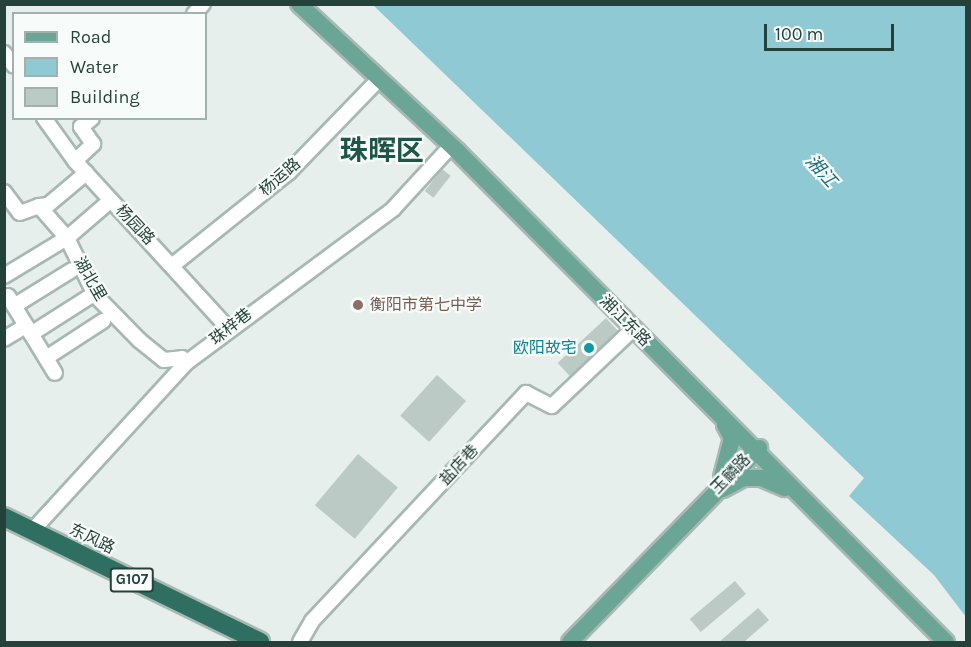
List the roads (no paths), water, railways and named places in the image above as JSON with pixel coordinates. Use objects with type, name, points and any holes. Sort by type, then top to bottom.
[{"type":"highway","name":"东风路","points":[[4,517],[260,642]]},
{"type":"highway","name":"东风路","points":[[4,529],[237,642]]},
{"type":"main road","name":"湘江东路","points":[[299,4],[451,146],[724,421],[955,642]]},
{"type":"main road","name":"湘江东路","points":[[313,4],[463,144],[795,493],[946,642]]},
{"type":"main road","points":[[720,488],[730,458],[732,438],[724,421]]},
{"type":"main road","name":"玉麟路","points":[[570,642],[756,451]]},
{"type":"main road","points":[[720,488],[744,478],[760,478],[795,493]]},
{"type":"main road","name":"玉麟路","points":[[576,642],[720,488]]},
{"type":"street","name":"杨运路","points":[[173,265],[289,172],[379,79]]},
{"type":"street","name":"杨园路","points":[[45,120],[75,161],[173,265],[228,328]]},
{"type":"street","points":[[75,161],[93,144],[81,127],[90,120]]},
{"type":"street","name":"珠梓巷","points":[[32,531],[186,363],[228,328],[385,215],[451,146]]},
{"type":"street","points":[[4,192],[20,213],[48,205],[86,173]]},
{"type":"street","points":[[4,276],[66,238],[111,200]]},
{"type":"street","name":"湖北里","points":[[39,206],[66,238],[95,295],[164,360],[182,358],[186,363]]},
{"type":"street","points":[[55,373],[8,298],[72,270]]},
{"type":"street","points":[[4,339],[28,330],[89,297]]},
{"type":"street","points":[[46,358],[103,321]]},
{"type":"street","name":"盐店巷","points":[[300,642],[312,621],[526,393],[552,406],[633,329]]},
{"type":"water","name":"湘江","points":[[373,5],[966,5],[966,617],[934,575],[849,496],[864,478]]},
{"type":"place","name":"衡阳市第七中学","points":[[358,305]]},
{"type":"place","name":"欧阳故宅","points":[[589,348]]},
{"type":"district","name":"珠晖区","points":[[382,151]]}]
